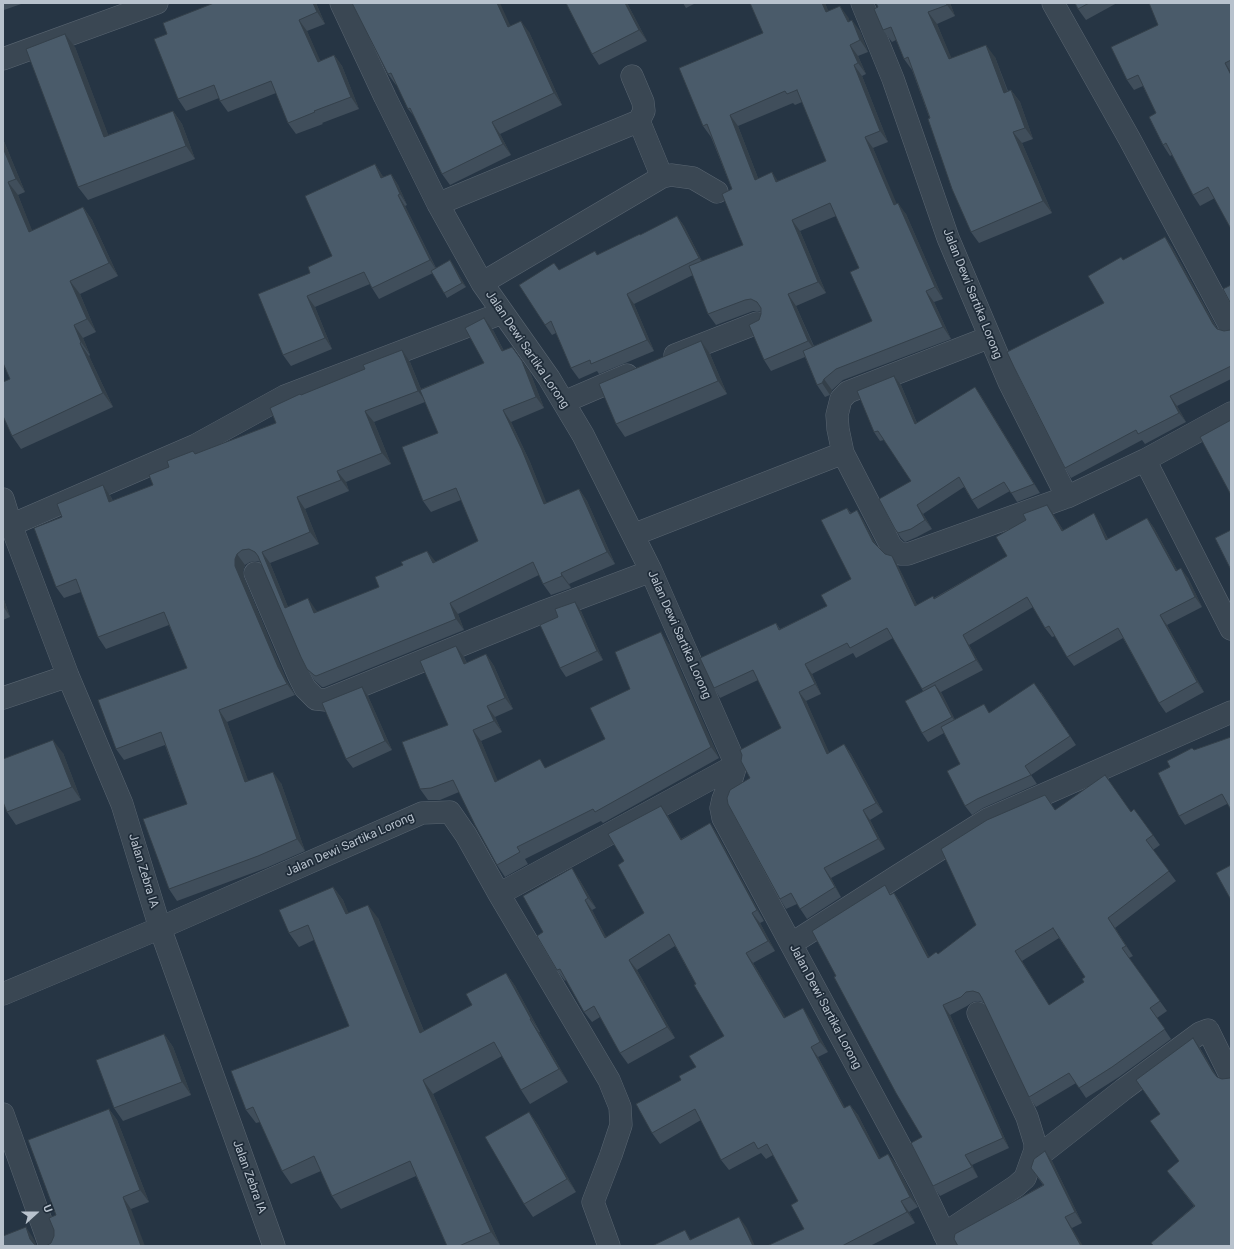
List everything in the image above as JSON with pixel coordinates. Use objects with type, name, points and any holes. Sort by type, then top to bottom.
[{"type":"street","points":[[3,59],[157,3]]},
{"type":"street","name":"Jalan Dewi Sartika Lorong","points":[[341,3],[385,97],[438,204],[482,283],[549,378],[564,402],[583,435],[651,571],[736,765],[721,808],[723,818],[921,1185],[947,1240]]},
{"type":"street","name":"Jalan Dewi Sartika Lorong","points":[[862,3],[893,79],[948,238],[1009,382],[1067,497]]},
{"type":"street","points":[[1053,3],[1129,138],[1231,328]]},
{"type":"street","points":[[438,204],[639,121],[644,111],[643,102],[632,76]]},
{"type":"street","points":[[639,121],[662,177]]},
{"type":"street","points":[[482,283],[662,177],[672,175],[694,178],[717,192]]},
{"type":"street","points":[[11,525],[196,445],[285,396],[502,313]]},
{"type":"street","points":[[564,402],[757,323]]},
{"type":"street","points":[[990,337],[848,392],[841,399],[837,415],[838,429],[844,453],[891,546],[900,554],[908,554],[1067,497],[1145,460],[1231,413]]},
{"type":"street","points":[[633,535],[844,453]]},
{"type":"street","points":[[1145,460],[1231,629]]},
{"type":"street","name":"Jalan Zebra IA","points":[[3,499],[11,525],[68,676],[122,804],[160,928],[274,1246]]},
{"type":"street","points":[[255,573],[305,688],[316,699],[326,700],[545,611],[651,571]]},
{"type":"street","points":[[3,698],[68,676]]},
{"type":"street","points":[[791,944],[899,874],[988,819],[1231,712]]},
{"type":"street","points":[[609,1246],[593,1202],[612,1155],[621,1125],[620,1107],[609,1080],[499,894],[736,765]]},
{"type":"street","name":"Jalan Dewi Sartika Lorong","points":[[160,928],[422,813],[450,812],[466,835],[499,894]]},
{"type":"street","points":[[3,994],[160,928]]},
{"type":"street","points":[[947,1240],[1025,1178],[1035,1150],[1035,1143],[1027,1117],[978,1013]]},
{"type":"street","points":[[1031,1162],[1124,1089],[1200,1033],[1208,1030],[1231,1077]]},
{"type":"street","points":[[3,1114],[50,1246]]},
{"type":"building","points":[[214,3],[313,3],[317,12],[299,20],[318,62],[334,55],[351,97],[288,123],[271,81],[220,101],[214,85],[178,99],[154,39],[167,34],[163,23]]},
{"type":"building","points":[[352,3],[497,3],[508,27],[521,21],[554,93],[492,122],[503,144],[442,174],[410,108],[408,109],[391,73],[388,74]]},
{"type":"building","points":[[566,3],[625,3],[639,30],[592,54]]},
{"type":"building","points":[[750,3],[822,3],[826,12],[840,6],[848,22],[852,20],[860,40],[850,45],[858,63],[854,65],[880,131],[865,137],[894,205],[898,203],[935,287],[926,291],[943,327],[836,369],[824,379],[822,383],[817,385],[803,351],[872,321],[850,272],[859,268],[830,203],[792,220],[818,282],[788,294],[808,341],[764,360],[749,325],[759,320],[761,308],[757,302],[751,299],[745,300],[708,314],[689,266],[743,245],[722,194],[732,189],[707,124],[703,126],[679,68],[763,33]],"holes":[[[797,90],[826,161],[776,182],[772,172],[755,180],[730,115],[785,91],[787,94]]]},
{"type":"building","points":[[876,3],[946,3],[947,5],[928,12],[949,59],[986,45],[1004,93],[1011,90],[1025,128],[1013,132],[1043,201],[971,232],[952,189],[928,119],[930,118],[908,57],[904,59],[891,27],[883,30],[874,9],[878,7]]},
{"type":"building","points":[[1075,3],[1089,3],[1078,9]]},
{"type":"building","points":[[1149,3],[1231,3],[1231,60],[1225,63],[1231,75],[1231,229],[1208,187],[1193,195],[1166,143],[1163,145],[1149,117],[1156,113],[1138,75],[1127,80],[1111,47],[1158,25]]},
{"type":"building","points":[[65,34],[104,137],[173,111],[186,146],[78,187],[26,49]]},
{"type":"building","points":[[3,148],[16,179],[8,182],[29,232],[83,207],[109,263],[70,281],[87,319],[74,325],[81,342],[80,343],[103,393],[12,436],[3,416],[3,382],[10,379],[3,363]]},
{"type":"building","points":[[375,164],[381,178],[391,174],[400,194],[398,195],[430,260],[372,288],[364,272],[307,296],[325,338],[283,355],[258,294],[310,273],[308,267],[332,256],[305,196]]},
{"type":"building","points":[[677,216],[699,258],[627,294],[647,340],[591,364],[590,360],[571,368],[551,321],[545,325],[519,285],[554,263],[559,270],[595,251],[597,255]]},
{"type":"building","points":[[1165,237],[1213,324],[1217,329],[1224,331],[1231,329],[1231,366],[1170,396],[1179,413],[1138,434],[1136,430],[1065,468],[1007,352],[1104,303],[1088,276],[1121,257],[1123,260]]},
{"type":"building","points":[[450,260],[462,283],[444,293],[431,271]]},
{"type":"building","points":[[1231,285],[1231,304],[1223,289]]},
{"type":"building","points":[[484,318],[502,351],[512,347],[522,361],[536,397],[503,410],[522,450],[544,504],[579,489],[607,552],[561,573],[562,576],[543,584],[533,562],[450,603],[456,619],[316,676],[307,669],[301,657],[258,556],[255,552],[249,549],[242,550],[237,554],[235,566],[278,667],[287,684],[219,710],[245,782],[273,772],[297,839],[258,856],[169,889],[143,819],[187,804],[161,732],[116,749],[98,700],[187,668],[164,612],[98,637],[76,579],[56,587],[34,528],[62,517],[57,504],[103,485],[109,502],[153,485],[149,475],[169,467],[167,461],[193,451],[195,454],[276,423],[270,408],[300,394],[301,395],[365,369],[363,365],[402,350],[418,391],[365,411],[382,453],[337,471],[341,480],[297,497],[310,532],[262,552],[285,608],[308,598],[314,613],[379,587],[375,577],[403,565],[401,562],[427,551],[433,563],[478,541],[456,488],[423,501],[402,447],[438,433],[420,390],[484,363],[465,328]]},
{"type":"building","points":[[701,341],[718,381],[616,424],[599,384]]},
{"type":"building","points":[[894,376],[915,424],[975,387],[1034,484],[1011,493],[1004,482],[972,500],[959,477],[917,505],[925,520],[911,529],[898,533],[879,499],[911,481],[878,431],[874,432],[857,391]]},
{"type":"building","points":[[1231,420],[1231,495],[1200,437]]},
{"type":"building","points":[[1047,505],[1062,531],[1094,513],[1106,540],[1147,518],[1176,571],[1181,568],[1195,597],[1160,615],[1197,682],[1159,703],[1118,628],[1067,657],[1049,626],[1045,628],[1027,597],[963,635],[976,660],[922,689],[887,628],[850,648],[847,643],[805,664],[815,684],[799,692],[827,754],[844,744],[876,803],[863,810],[878,839],[824,868],[835,887],[800,909],[791,893],[780,899],[728,804],[727,798],[730,790],[750,778],[741,761],[742,755],[740,750],[781,728],[753,670],[714,688],[700,658],[776,623],[779,630],[827,606],[821,595],[851,579],[821,520],[847,508],[850,514],[857,510],[873,542],[885,554],[892,556],[915,606],[933,596],[934,599],[1007,556],[996,537],[1026,520],[1023,514]]},
{"type":"building","points":[[1231,530],[1231,570],[1215,538]]},
{"type":"building","points":[[575,602],[597,651],[560,668],[540,625],[558,617],[555,609]]},
{"type":"building","points":[[661,632],[711,747],[595,812],[593,809],[517,847],[520,852],[497,865],[453,780],[431,788],[420,789],[402,742],[448,725],[420,661],[456,646],[464,664],[486,654],[505,698],[487,706],[494,721],[473,730],[495,782],[540,759],[545,768],[605,739],[590,708],[630,689],[615,652]]},
{"type":"building","points":[[1034,683],[1070,736],[1025,766],[1031,775],[977,799],[965,806],[947,771],[960,764],[941,727],[984,704],[989,713]]},
{"type":"building","points":[[935,685],[952,717],[922,733],[905,701]]},
{"type":"building","points":[[362,687],[385,741],[346,759],[322,703]]},
{"type":"building","points":[[1231,737],[1231,810],[1222,794],[1179,816],[1158,773],[1170,767],[1167,761],[1192,748],[1194,750]]},
{"type":"building","points":[[53,740],[72,787],[7,812],[3,802],[3,759]]},
{"type":"building","points":[[1105,775],[1131,812],[1134,809],[1153,835],[1146,840],[1169,871],[1108,918],[1126,946],[1122,948],[1160,1001],[1150,1008],[1165,1029],[1112,1067],[1079,1088],[1069,1073],[1029,1097],[979,993],[973,991],[966,992],[961,997],[943,1005],[1003,1138],[965,1155],[972,1167],[933,1186],[911,1143],[922,1137],[896,1093],[834,977],[836,976],[812,931],[885,885],[890,895],[894,893],[928,958],[936,952],[938,954],[976,925],[941,849],[987,820],[1045,795],[1055,810]],"holes":[[[1053,928],[1085,977],[1082,979],[1084,982],[1049,1005],[1015,951]]]},
{"type":"building","points":[[661,806],[681,840],[710,823],[757,910],[752,913],[768,941],[746,953],[784,1018],[803,1008],[820,1042],[811,1047],[844,1108],[850,1105],[879,1159],[888,1154],[910,1197],[901,1201],[907,1212],[842,1246],[767,1246],[804,1229],[791,1205],[798,1201],[767,1144],[758,1149],[754,1142],[721,1160],[695,1109],[652,1133],[636,1104],[681,1080],[679,1076],[696,1067],[689,1056],[724,1036],[694,985],[696,984],[669,934],[629,960],[667,1027],[620,1053],[594,1006],[584,1012],[560,969],[557,970],[537,936],[543,932],[523,896],[572,868],[588,898],[585,900],[605,938],[644,913],[618,865],[624,861],[608,834]]},
{"type":"building","points":[[1231,865],[1231,900],[1216,873]]},
{"type":"building","points":[[333,887],[346,914],[368,905],[420,1033],[472,1005],[466,994],[506,973],[530,1019],[559,1069],[521,1090],[494,1042],[423,1080],[491,1232],[459,1246],[447,1246],[410,1161],[332,1196],[314,1156],[282,1171],[253,1107],[246,1110],[231,1071],[349,1026],[308,925],[289,933],[279,910]]},
{"type":"building","points":[[164,1034],[182,1082],[114,1108],[96,1060]]},
{"type":"building","points":[[1193,1038],[1217,1077],[1222,1079],[1230,1078],[1231,1076],[1231,1246],[1154,1246],[1151,1243],[1195,1206],[1167,1171],[1179,1161],[1150,1121],[1160,1114],[1136,1080]]},
{"type":"building","points":[[109,1109],[140,1190],[123,1197],[141,1246],[46,1246],[51,1243],[54,1236],[54,1230],[49,1218],[56,1215],[28,1140]]},
{"type":"building","points":[[529,1112],[567,1179],[524,1204],[485,1137]]},
{"type":"building","points":[[1045,1151],[1075,1212],[1065,1217],[1081,1246],[958,1246],[954,1239],[955,1234],[1044,1185],[1031,1168],[1034,1159]]},
{"type":"building","points":[[739,1217],[753,1246],[652,1246],[685,1230],[690,1240]]},
{"type":"building","points":[[26,1227],[30,1239],[38,1246],[3,1246],[3,1236]]}]
